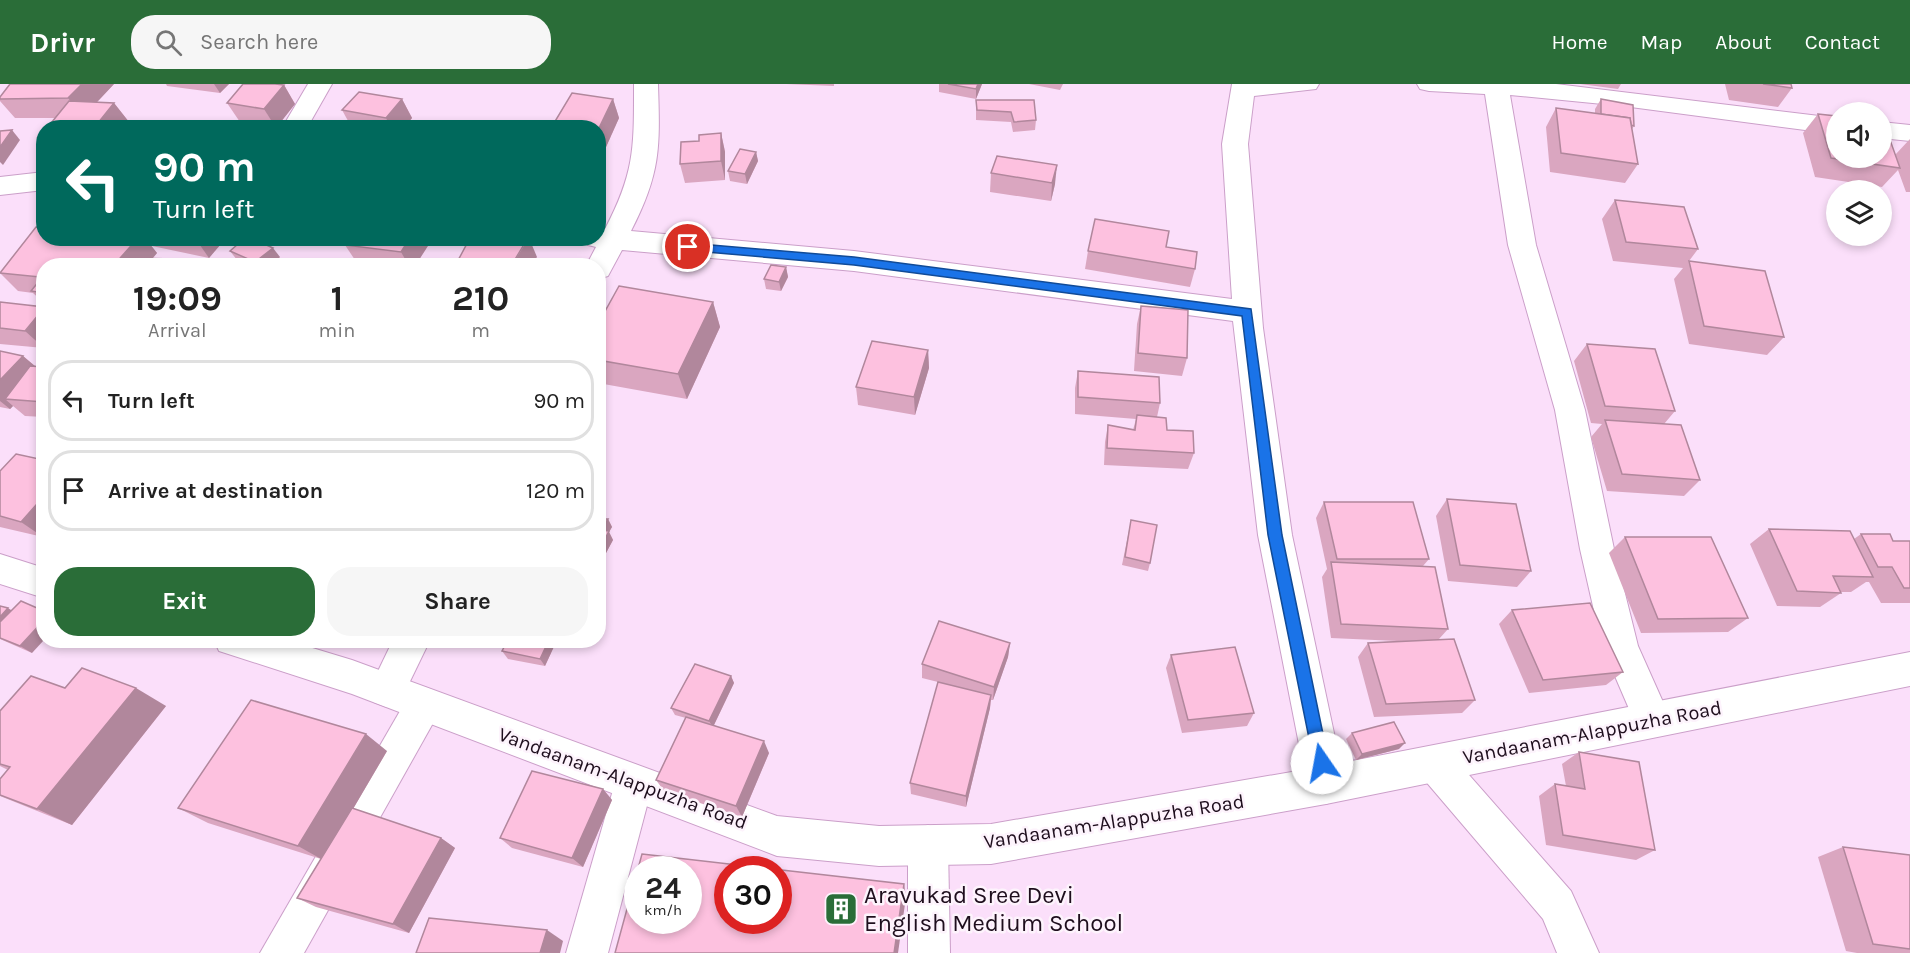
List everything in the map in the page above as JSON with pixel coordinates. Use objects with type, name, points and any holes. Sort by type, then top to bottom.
[{"type":"street","points":[[299,120],[320,84]]},
{"type":"street","points":[[606,239],[633,200],[646,153],[646,84]]},
{"type":"street","points":[[1307,84],[1244,87],[1235,144],[1247,312],[1275,535],[1326,785]]},
{"type":"street","points":[[1429,84],[1496,85],[1595,95],[1780,122],[1826,125]]},
{"type":"street","points":[[1496,85],[1522,245],[1570,410],[1597,549],[1620,646],[1652,720]]},
{"type":"street","points":[[1892,131],[1910,133]]},
{"type":"street","points":[[0,186],[36,181]]},
{"type":"street","points":[[606,240],[854,261],[1247,312]]},
{"type":"street","points":[[0,569],[36,580]]},
{"type":"street","name":"Vandaanam-Alappuzha Road","points":[[257,648],[387,690],[777,836],[879,846],[991,844],[1326,785],[1910,669]]},
{"type":"street","points":[[387,690],[408,648]]},
{"type":"street","points":[[281,953],[424,704]]},
{"type":"street","points":[[1435,764],[1557,905],[1578,953]]},
{"type":"street","points":[[587,953],[634,783]]},
{"type":"street","points":[[928,845],[929,953]]},
{"type":"building","points":[[10,84],[82,84],[68,98],[0,99]]},
{"type":"building","points":[[243,84],[284,85],[264,109],[227,103]]},
{"type":"building","points":[[948,84],[978,84],[976,89]]},
{"type":"building","points":[[1763,84],[1791,84],[1792,88]]},
{"type":"building","points":[[359,92],[402,99],[386,118],[342,110]]},
{"type":"building","points":[[572,93],[613,99],[603,120],[556,120]]},
{"type":"building","points":[[1601,99],[1633,105],[1634,126],[1631,125],[1630,118],[1601,114]]},
{"type":"building","points":[[976,100],[1034,100],[1036,120],[1014,122],[1011,112],[977,110]]},
{"type":"building","points":[[69,101],[114,103],[100,120],[54,120]]},
{"type":"building","points":[[1556,108],[1630,118],[1638,164],[1561,153]]},
{"type":"building","points":[[1818,114],[1826,115],[1826,141]]},
{"type":"building","points":[[12,130],[0,147],[0,131]]},
{"type":"building","points":[[721,133],[721,161],[680,164],[681,142],[699,141],[699,135]]},
{"type":"building","points":[[1892,146],[1900,168],[1892,167]]},
{"type":"building","points":[[740,149],[756,152],[745,174],[728,171]]},
{"type":"building","points":[[997,156],[1057,165],[1052,183],[991,173]]},
{"type":"building","points":[[1615,200],[1684,207],[1698,249],[1626,242]]},
{"type":"building","points":[[1095,219],[1169,231],[1166,247],[1197,252],[1195,269],[1088,251]]},
{"type":"building","points":[[36,227],[36,246],[131,246],[120,258],[36,258],[36,277],[0,273]]},
{"type":"building","points":[[236,246],[273,248],[260,258],[246,258],[230,251]]},
{"type":"building","points":[[353,246],[405,246],[401,252]]},
{"type":"building","points":[[466,246],[523,246],[516,258],[459,258]]},
{"type":"building","points":[[1689,261],[1765,271],[1784,337],[1704,326]]},
{"type":"building","points":[[771,265],[786,267],[779,282],[764,279]]},
{"type":"building","points":[[619,286],[713,302],[678,374],[606,361],[606,310]]},
{"type":"building","points":[[0,302],[36,306],[36,318],[25,331],[0,328]]},
{"type":"building","points":[[1141,306],[1188,310],[1187,358],[1138,353]]},
{"type":"building","points":[[872,341],[928,350],[914,397],[856,387]]},
{"type":"building","points":[[1587,344],[1655,349],[1675,411],[1605,406]]},
{"type":"building","points":[[0,351],[23,356],[0,380]]},
{"type":"building","points":[[30,366],[36,366],[36,401],[5,399]]},
{"type":"building","points":[[1078,371],[1159,377],[1160,403],[1078,397]]},
{"type":"building","points":[[1137,415],[1166,418],[1167,430],[1193,431],[1194,453],[1107,448],[1108,425],[1135,430]]},
{"type":"building","points":[[1605,420],[1681,425],[1700,480],[1622,474]]},
{"type":"building","points":[[16,454],[36,458],[36,505],[21,522],[0,516],[0,471]]},
{"type":"building","points":[[1447,499],[1516,504],[1531,571],[1460,565]]},
{"type":"building","points":[[1324,502],[1413,502],[1429,559],[1337,559]]},
{"type":"building","points":[[1131,520],[1157,525],[1150,563],[1125,557]]},
{"type":"building","points":[[1769,529],[1850,531],[1873,577],[1833,576],[1841,593],[1797,591]]},
{"type":"building","points":[[1861,534],[1890,534],[1893,541],[1910,541],[1910,588],[1904,588],[1892,567],[1878,567]]},
{"type":"building","points":[[1625,537],[1711,537],[1748,618],[1658,619]]},
{"type":"building","points":[[1331,562],[1435,567],[1448,629],[1341,624]]},
{"type":"building","points":[[21,601],[36,608],[36,629],[20,646],[0,638],[0,622]]},
{"type":"building","points":[[1590,603],[1623,672],[1543,680],[1512,610]]},
{"type":"building","points":[[0,606],[8,608],[0,617]]},
{"type":"building","points":[[939,621],[1010,643],[994,687],[922,664]]},
{"type":"building","points":[[1454,639],[1475,700],[1386,704],[1368,643]]},
{"type":"building","points":[[1235,647],[1254,713],[1188,720],[1171,655]]},
{"type":"building","points":[[504,648],[545,648],[540,659],[502,651]]},
{"type":"building","points":[[695,664],[731,676],[709,721],[671,708]]},
{"type":"building","points":[[82,668],[136,688],[37,809],[0,795],[0,779],[10,767],[0,764],[0,711],[31,676],[65,688]]},
{"type":"building","points":[[938,682],[991,695],[966,796],[910,783]]},
{"type":"building","points":[[251,700],[366,734],[298,846],[178,808]]},
{"type":"building","points":[[686,717],[764,741],[736,806],[656,780]]},
{"type":"building","points":[[1394,722],[1405,743],[1362,754],[1352,733]]},
{"type":"building","points":[[1579,752],[1639,762],[1655,850],[1563,835],[1555,784],[1585,789]]},
{"type":"building","points":[[532,771],[603,789],[572,858],[500,838]]},
{"type":"building","points":[[352,808],[441,838],[393,924],[297,898]]},
{"type":"building","points":[[1843,847],[1910,855],[1910,949],[1873,944]]},
{"type":"building","name":"Aravukad Sree Devi English Medium School","points":[[702,861],[714,862],[714,934],[792,934],[792,871],[904,884],[894,953],[615,953],[624,920],[624,934],[702,934]]},
{"type":"building","points":[[429,918],[547,930],[540,953],[416,953]]},
{"type":"place","name":"Aravukad Sree Devi English Medium School","points":[[841,909]]},
{"type":"route","points":[[688,247],[854,261],[1247,312],[1275,535],[1322,763]]}]
